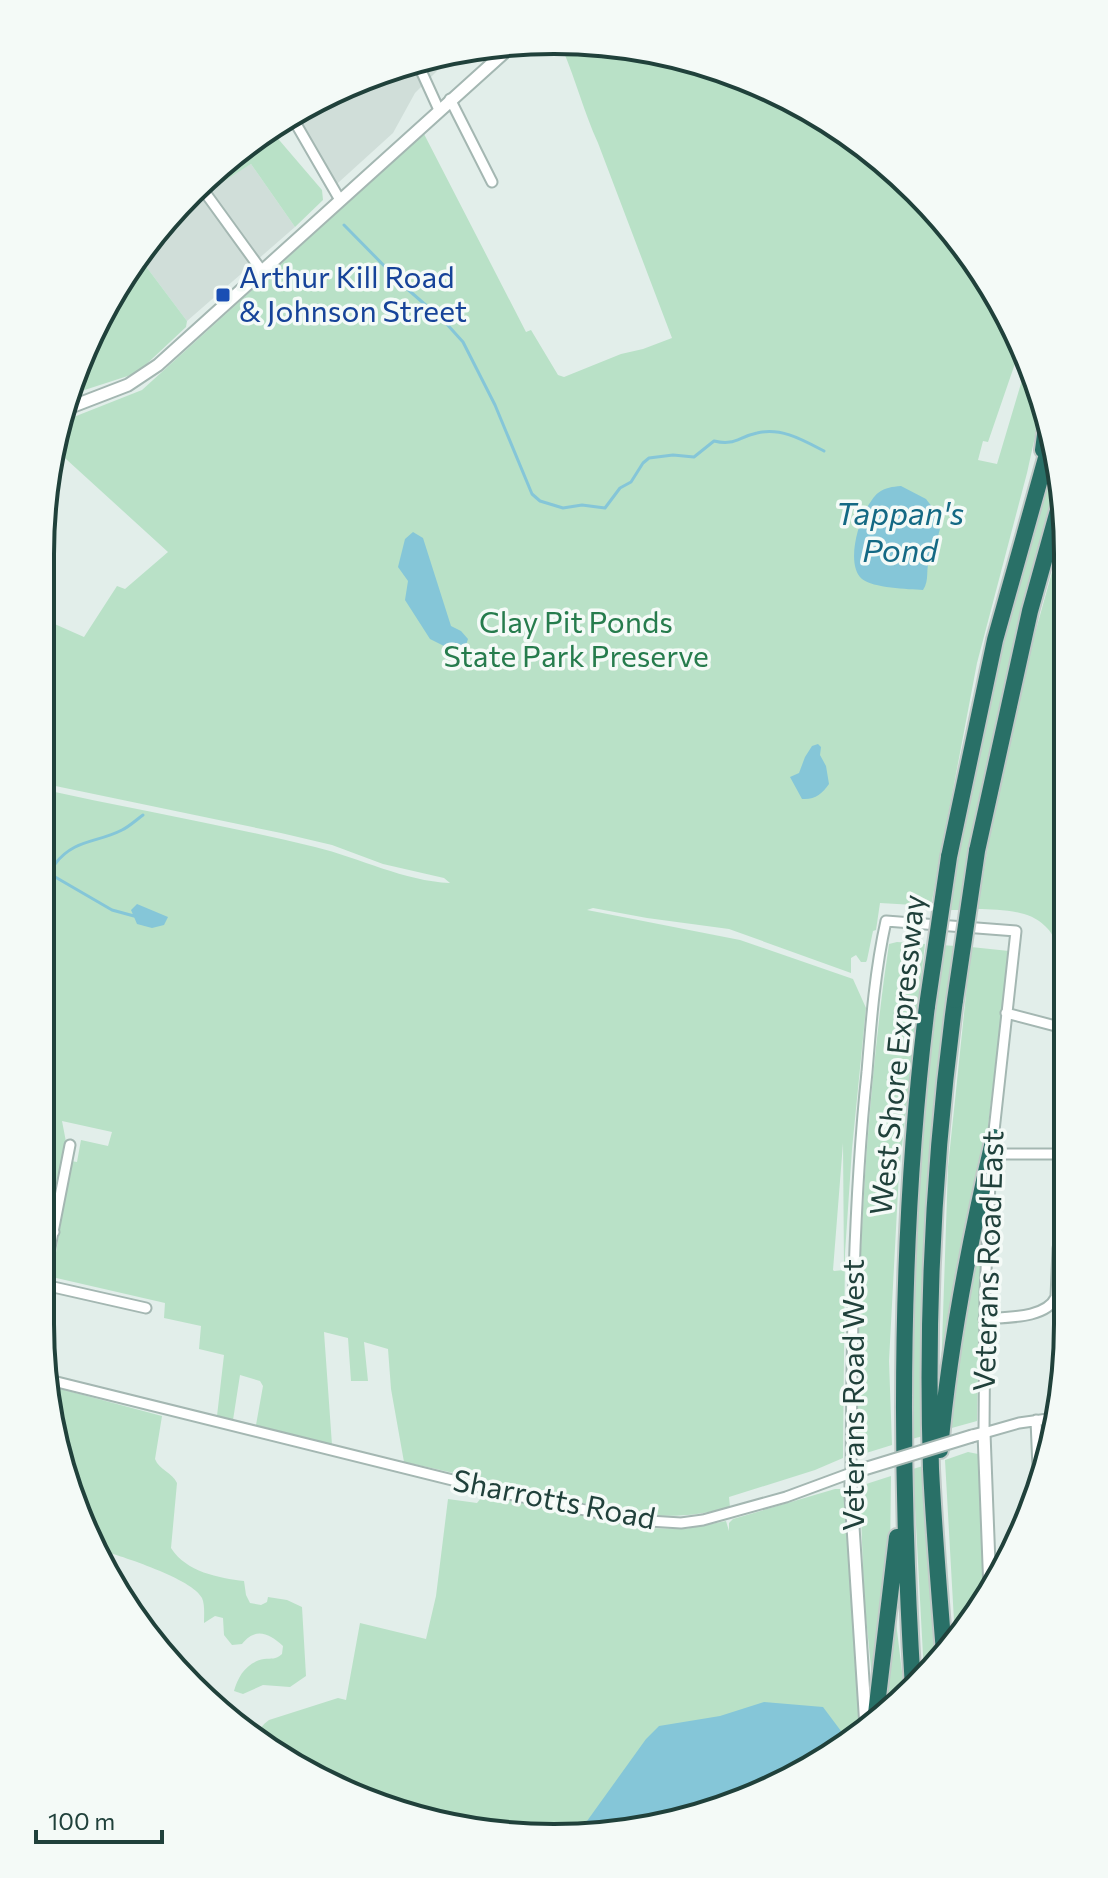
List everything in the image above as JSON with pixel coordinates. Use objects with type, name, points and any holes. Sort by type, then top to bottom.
[{"type":"highway","points":[[1039,475],[1043,450]]},
{"type":"highway","name":"West Shore Expressway","points":[[912,1673],[906,1543],[904,1360],[910,1188],[927,1006],[949,857],[982,693],[1045,459]]},
{"type":"highway","name":"West Shore Expressway","points":[[943,1638],[931,1467],[931,1313],[939,1157],[955,1000],[977,851],[1030,611],[1053,528]]},
{"type":"highway","points":[[937,1559],[939,1454],[945,1402],[976,1216],[994,1137]]},
{"type":"highway","points":[[877,1706],[895,1560],[897,1421],[904,1360]]},
{"type":"street","points":[[77,404],[141,379],[499,57]]},
{"type":"street","points":[[422,72],[439,110]]},
{"type":"street","points":[[450,99],[492,182]]},
{"type":"street","points":[[296,126],[340,200]]},
{"type":"street","points":[[206,194],[262,271]]},
{"type":"street","name":"Veterans Road East","points":[[886,921],[1016,931],[994,1137],[978,1434],[988,1571]]},
{"type":"street","name":"Veterans Road West","points":[[865,1715],[855,1589],[851,1322],[856,1199],[869,1046],[886,921]]},
{"type":"street","points":[[1006,1013],[1054,1026]]},
{"type":"street","points":[[54,1232],[70,1145]]},
{"type":"street","points":[[1005,1154],[1054,1154]]},
{"type":"street","points":[[54,1287],[146,1308]]},
{"type":"street","points":[[984,1319],[1048,1309],[1054,1301]]},
{"type":"street","name":"Sharrotts Road","points":[[57,1382],[513,1495],[633,1520],[681,1523],[786,1497],[851,1473],[978,1434],[1045,1419]]},
{"type":"street","points":[[1036,1420],[1037,1452]]},
{"type":"shaded area","points":[[440,68],[415,93],[393,133],[328,192],[292,128],[363,92]]},
{"type":"shaded area","points":[[251,164],[295,227],[187,321],[146,266],[200,200],[221,181]]},
{"type":"green space","name":"Clay Pit Ponds State Park Preserve","points":[[565,54],[619,58],[715,81],[775,106],[832,138],[884,178],[930,224],[970,276],[1016,362],[988,442],[983,441],[978,460],[997,464],[1022,380],[1037,426],[977,663],[931,906],[880,903],[867,960],[861,962],[856,955],[851,958],[851,973],[729,929],[593,908],[587,910],[740,940],[853,979],[866,1008],[845,1253],[843,1458],[729,1497],[730,1507],[681,1516],[613,1510],[404,1462],[391,1389],[388,1349],[364,1342],[368,1381],[351,1381],[348,1338],[324,1332],[332,1445],[256,1425],[263,1386],[260,1381],[240,1375],[233,1420],[217,1416],[224,1355],[199,1349],[201,1326],[164,1318],[165,1303],[54,1277],[71,1161],[77,1162],[81,1140],[108,1146],[112,1132],[62,1121],[67,1147],[54,1209],[54,792],[281,839],[416,878],[450,883],[444,878],[383,864],[332,845],[54,786],[54,624],[84,637],[117,586],[125,589],[168,552],[64,457],[73,417],[142,390],[424,134],[526,332],[531,330],[558,375],[564,377],[672,338]],"holes":[[[843,1143],[844,1270],[833,1270]]]},
{"type":"green space","points":[[277,137],[322,190],[323,200],[295,227],[251,164],[221,183]]},
{"type":"green space","points":[[146,266],[187,321],[186,327],[137,373],[82,391],[106,333]]},
{"type":"green space","points":[[1048,477],[1052,513],[1010,666],[960,910],[947,910],[1006,626]]},
{"type":"green space","points":[[1054,565],[1054,937],[1045,926],[1030,916],[977,909],[1001,772]]},
{"type":"green space","points":[[889,944],[925,944],[899,1172],[889,1361],[892,1445],[863,1454],[858,1451],[858,1333],[866,1155]]},
{"type":"green space","points":[[942,945],[955,946],[923,1436],[912,1439],[916,1214],[923,1099]]},
{"type":"green space","points":[[971,947],[1009,951],[987,1135],[941,1374],[948,1167]]},
{"type":"green space","points":[[978,1234],[981,1235],[977,1421],[948,1429]]},
{"type":"green space","points":[[58,1388],[162,1416],[155,1459],[177,1483],[171,1548],[194,1568],[214,1576],[244,1581],[250,1603],[261,1605],[267,1602],[268,1597],[287,1600],[302,1607],[306,1676],[290,1687],[263,1685],[243,1694],[234,1691],[248,1666],[280,1656],[283,1646],[262,1634],[252,1635],[242,1644],[232,1645],[224,1635],[223,1618],[215,1616],[204,1623],[203,1601],[196,1591],[156,1569],[110,1553],[92,1515],[71,1453]]},
{"type":"green space","points":[[968,1452],[978,1454],[984,1579],[954,1624],[945,1460]]},
{"type":"green space","points":[[926,1465],[935,1647],[923,1661],[913,1469]]},
{"type":"green space","points":[[891,1476],[890,1562],[872,1677],[864,1598],[860,1486]]},
{"type":"green space","points":[[835,1489],[842,1489],[847,1494],[860,1719],[804,1757],[745,1786],[683,1807],[619,1820],[554,1824],[489,1820],[425,1807],[363,1786],[304,1757],[261,1729],[269,1720],[338,1698],[346,1700],[360,1623],[426,1639],[436,1596],[448,1499],[477,1503],[491,1491],[647,1528],[685,1529],[726,1521],[729,1531],[729,1523],[733,1519]]},
{"type":"green space","points":[[895,1614],[903,1680],[882,1701]]},
{"type":"water","name":"Tappan's Pond","points":[[901,486],[926,499],[942,520],[923,590],[891,588],[867,582],[857,571],[854,561],[857,535],[872,500],[884,490]]},
{"type":"water","points":[[413,532],[423,538],[451,626],[468,639],[465,648],[454,651],[430,639],[405,600],[408,581],[398,567],[405,539]]},
{"type":"water","points":[[818,744],[829,784],[818,796],[802,799],[790,777],[799,773],[812,746]]},
{"type":"water","points":[[137,904],[168,917],[164,925],[152,928],[137,924],[131,910]]},
{"type":"water","points":[[764,1702],[823,1707],[841,1731],[804,1757],[715,1797],[652,1814],[586,1823],[646,1739],[659,1726],[720,1716]]},
{"type":"waterway","points":[[344,225],[463,342],[495,405],[532,494],[540,501],[563,508],[582,505],[605,508],[649,458],[673,455],[694,457],[714,441],[732,442],[757,433],[783,433],[824,451]]},
{"type":"waterway","points":[[54,864],[70,850],[122,830],[143,815]]},
{"type":"waterway","points":[[54,876],[112,910],[134,916]]},
{"type":"place","name":"Arthur Kill Road & Johnson Street","points":[[223,295]]}]
